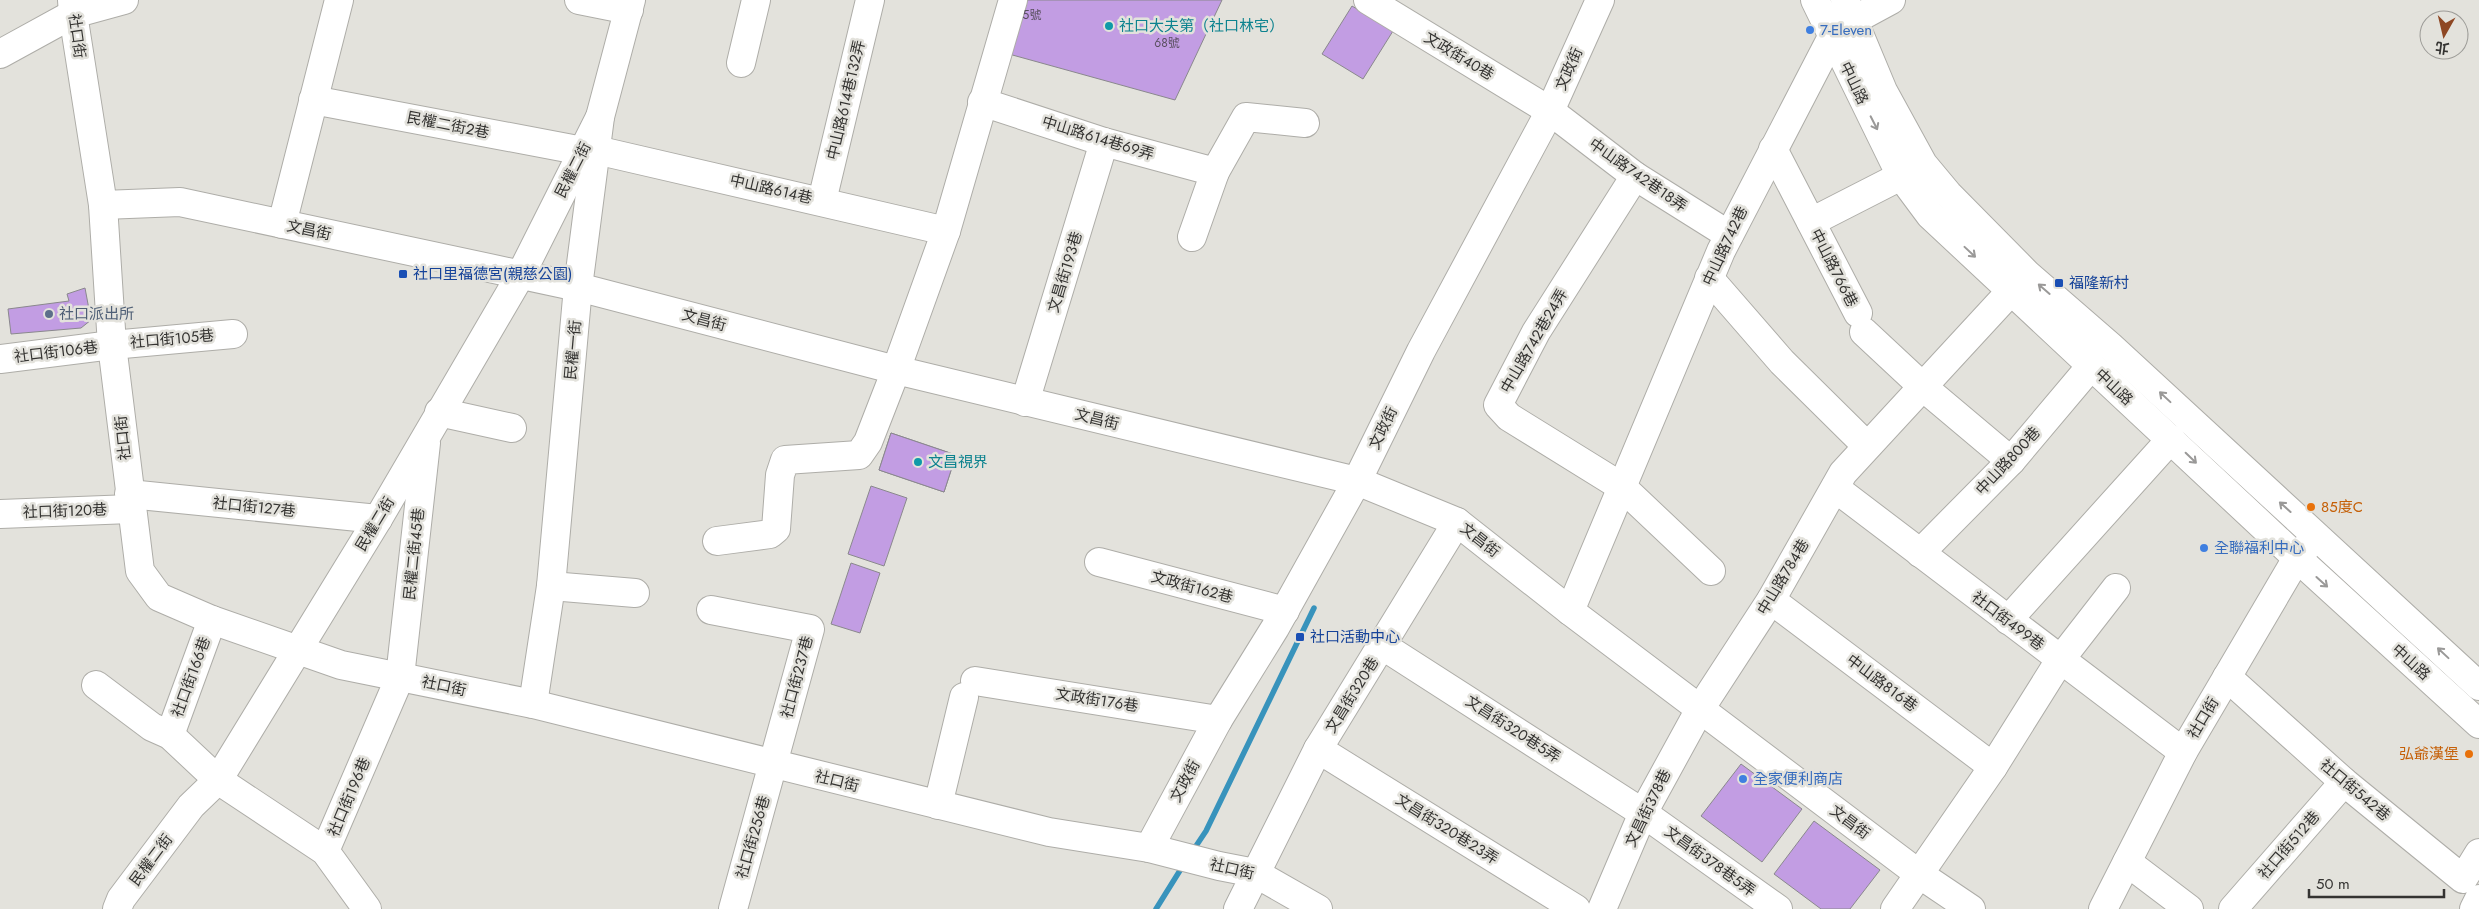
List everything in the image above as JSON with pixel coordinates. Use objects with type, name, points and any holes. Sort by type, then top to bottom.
[{"type":"street","points":[[0,54],[72,7],[124,0]]},
{"type":"street","points":[[282,224],[339,0]]},
{"type":"street","points":[[579,0],[630,5]]},
{"type":"street","points":[[741,63],[756,0]]},
{"type":"street","name":"中山路614巷132弄","points":[[822,201],[870,0]]},
{"type":"street","points":[[717,541],[770,534],[776,528],[780,476],[785,460],[859,455],[868,442],[946,231],[1013,0]]},
{"type":"street","name":"文政街40巷","points":[[1368,0],[1550,111]]},
{"type":"street","name":"文政街","points":[[1149,848],[1218,720],[1285,611],[1357,482],[1420,351],[1550,111],[1600,0]]},
{"type":"street","name":"中山路","points":[[1815,0],[1901,176],[1930,215],[2296,558],[2479,724]]},
{"type":"street","name":"中山路742巷","points":[[1570,611],[1728,235],[1832,36],[1849,10],[1891,0]]},
{"type":"street","name":"民權一街","points":[[533,704],[551,586],[589,150],[630,5]]},
{"type":"street","name":"社口街","points":[[72,7],[104,205],[112,344],[130,502],[140,570],[160,597],[212,620],[341,664],[533,704],[1049,832],[1149,848],[1256,873],[1318,909]]},
{"type":"street","name":"中山路","points":[[1849,10],[1883,91],[1922,164],[1948,194],[2026,274],[2110,346],[2479,686]]},
{"type":"street","name":"民權二街2巷","points":[[313,100],[589,150]]},
{"type":"street","name":"中山路614巷69弄","points":[[982,102],[1104,142],[1215,172]]},
{"type":"street","name":"中山路742巷18弄","points":[[1550,111],[1635,176],[1728,235]]},
{"type":"street","points":[[1192,238],[1215,172],[1246,117],[1305,123]]},
{"type":"street","name":"文昌街193巷","points":[[1025,402],[1104,142]]},
{"type":"street","name":"中山路614巷","points":[[589,150],[822,201],[946,231]]},
{"type":"street","name":"民權二街","points":[[117,909],[121,899],[191,806],[218,780],[378,519],[520,276],[589,150]]},
{"type":"street","name":"中山路766巷","points":[[1773,150],[1861,323],[1923,386]]},
{"type":"street","name":"中山路742巷24弄","points":[[1622,487],[1509,417],[1498,405],[1536,332],[1635,176]]},
{"type":"street","name":"中山路766巷","points":[[1811,222],[1901,176]]},
{"type":"street","name":"文昌街","points":[[104,205],[180,202],[578,287],[896,370],[1357,482],[1457,522],[1570,611],[1919,874],[1971,909]]},
{"type":"street","points":[[1709,278],[1782,362],[1868,446]]},
{"type":"street","name":"中山路784巷","points":[[1700,709],[1771,600],[1843,473],[2011,291]]},
{"type":"street","name":"社口街105巷","points":[[112,344],[233,334]]},
{"type":"street","name":"社口街106巷","points":[[0,358],[112,344]]},
{"type":"street","name":"中山路800巷","points":[[1920,553],[2011,461],[2091,366]]},
{"type":"street","points":[[1923,386],[2011,461]]},
{"type":"street","points":[[433,422],[512,428]]},
{"type":"street","name":"民權二街45巷","points":[[400,677],[433,422]]},
{"type":"street","points":[[2008,620],[2171,439]]},
{"type":"street","points":[[1622,487],[1712,571]]},
{"type":"street","name":"社口街499巷","points":[[1835,488],[2182,752]]},
{"type":"street","name":"社口街120巷","points":[[0,514],[130,502]]},
{"type":"street","name":"社口街127巷","points":[[130,502],[378,519]]},
{"type":"street","name":"文昌街320巷","points":[[1238,909],[1318,749],[1383,646],[1457,522]]},
{"type":"street","name":"社口街","points":[[2103,909],[2182,752],[2296,558],[2316,536]]},
{"type":"street","name":"文政街162巷","points":[[1099,562],[1285,611]]},
{"type":"street","points":[[551,586],[635,593]]},
{"type":"street","points":[[1896,909],[1994,767],[2060,660],[2116,588]]},
{"type":"street","name":"中山路816巷","points":[[1771,600],[1994,767]]},
{"type":"street","name":"社口街237巷","points":[[711,610],[810,629],[774,765]]},
{"type":"street","name":"社口街166巷","points":[[170,735],[212,620]]},
{"type":"street","name":"文昌街320巷5弄","points":[[1383,646],[1643,812]]},
{"type":"street","name":"社口街196巷","points":[[367,909],[326,851],[400,677]]},
{"type":"street","name":"社口街542巷","points":[[2227,677],[2344,782],[2463,879],[2479,853]]},
{"type":"street","points":[[96,686],[152,727],[170,735],[218,780],[326,851]]},
{"type":"street","name":"文政街176巷","points":[[938,805],[970,689],[1218,720]]},
{"type":"street","name":"文昌街378巷","points":[[1602,909],[1643,812],[1700,709]]},
{"type":"street","name":"文昌街320巷23弄","points":[[1318,749],[1576,909]]},
{"type":"street","name":"社口街256巷","points":[[732,909],[774,765]]},
{"type":"street","name":"社口街512巷","points":[[2233,909],[2344,782]]},
{"type":"street","name":"文昌街378巷5弄","points":[[1643,812],[1766,906]]},
{"type":"street","points":[[2127,862],[2189,909]]},
{"type":"street","points":[[2474,909],[2479,899]]},
{"type":"building","name":"社口大夫第（社口林宅）","points":[[1018,0],[1222,0],[1175,100],[998,51]]},
{"type":"building","points":[[1352,6],[1393,31],[1363,79],[1322,54]]},
{"type":"building","name":"社口派出所","points":[[85,288],[91,320],[81,328],[11,334],[8,309],[69,301],[67,294]]},
{"type":"building","name":"文昌視界","points":[[891,433],[956,455],[944,492],[879,470]]},
{"type":"building","name":"文昌視界","points":[[891,433],[956,455],[944,492],[879,470]]},
{"type":"building","points":[[871,486],[907,498],[884,566],[848,554]]},
{"type":"building","points":[[851,563],[880,573],[860,633],[831,624]]},
{"type":"building","points":[[1741,764],[1802,809],[1762,862],[1701,816]]},
{"type":"building","points":[[1814,821],[1880,870],[1850,909],[1821,909],[1774,874]]},
{"type":"waterway","points":[[1192,852],[1206,831],[1314,608]]},
{"type":"waterway","points":[[1156,909],[1184,864]]},
{"type":"place","name":"社口大夫第（社口林宅）","points":[[1109,26]]},
{"type":"place","name":"7-Eleven","points":[[1810,30]]},
{"type":"place","name":"社口里福德宮(親慈公園)","points":[[403,274]]},
{"type":"place","name":"福隆新村","points":[[2059,283]]},
{"type":"place","name":"社口派出所","points":[[49,314]]},
{"type":"place","name":"文昌視界","points":[[918,462]]},
{"type":"place","name":"85度C","points":[[2311,507]]},
{"type":"place","name":"全聯福利中心","points":[[2204,548]]},
{"type":"place","name":"社口活動中心","points":[[1300,637]]},
{"type":"place","name":"弘爺漢堡","points":[[2469,754]]},
{"type":"place","name":"全家便利商店","points":[[1743,779]]}]
